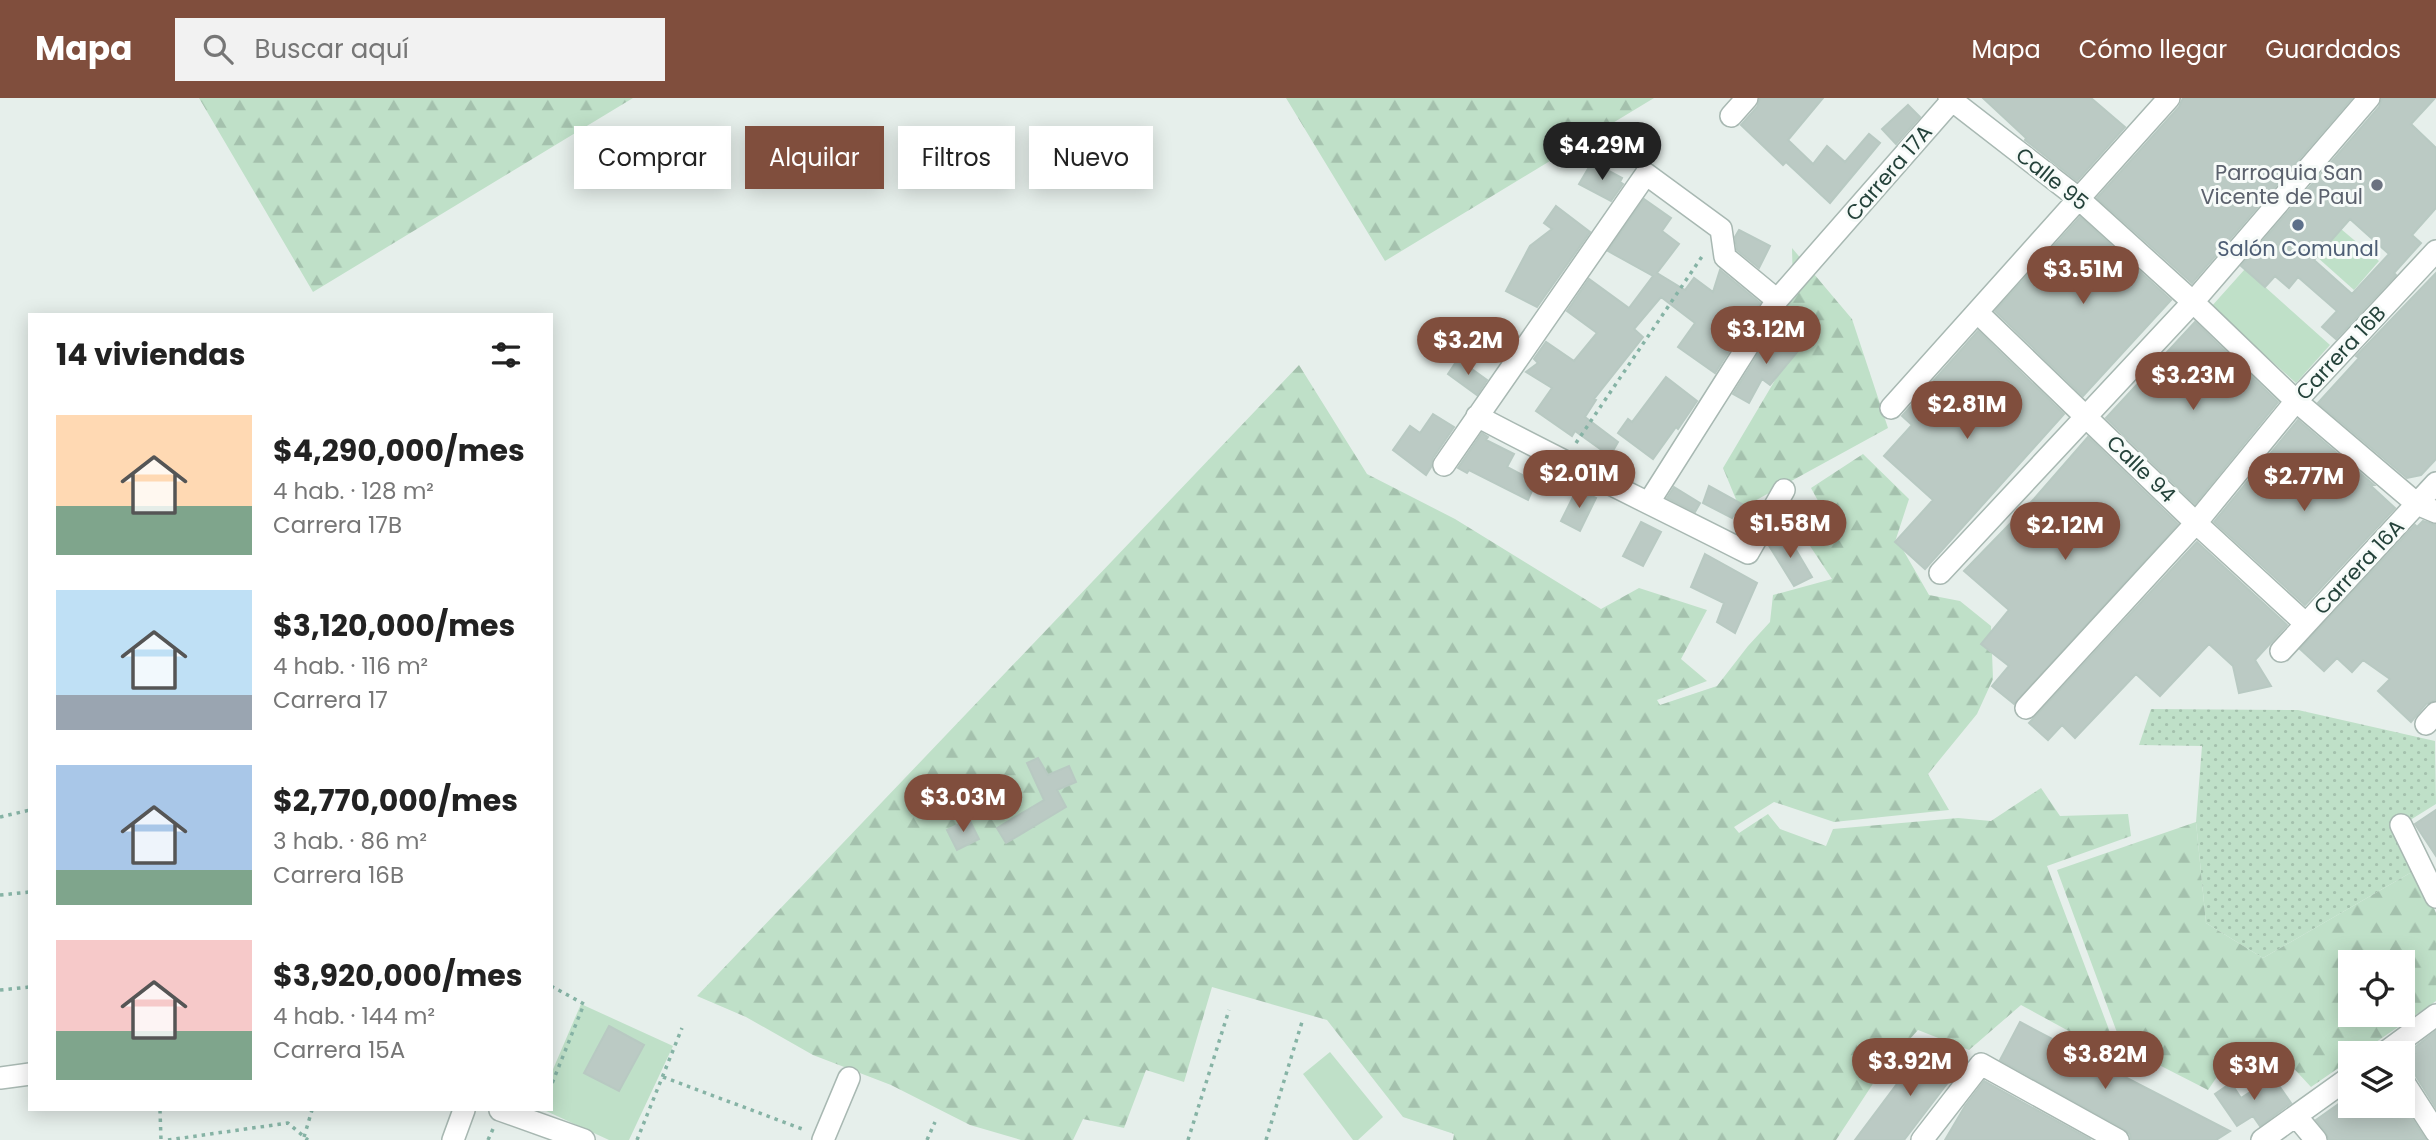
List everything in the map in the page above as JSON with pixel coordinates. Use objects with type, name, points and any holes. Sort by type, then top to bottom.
[{"type":"street","points":[[1731,116],[1747,98]]},
{"type":"street","points":[[1891,408],[2169,98]]},
{"type":"street","points":[[1941,573],[2193,302],[2369,98]]},
{"type":"street","name":"Calle 95","points":[[1952,99],[2078,198],[2193,302],[2296,401],[2426,508]]},
{"type":"street","name":"Carrera 17A","points":[[1649,502],[1777,300],[1952,99]]},
{"type":"street","points":[[1444,464],[1646,174],[1721,229],[1725,257],[1777,300]]},
{"type":"street","name":"Carrera 16B","points":[[2026,708],[2196,523],[2296,401],[2436,251]]},
{"type":"street","name":"Calle 94","points":[[1978,312],[2196,523],[2306,624]]},
{"type":"street","points":[[1478,416],[1563,462],[1748,553],[1784,489]]},
{"type":"street","name":"Carrera 16A","points":[[2281,651],[2426,508],[2436,483]]},
{"type":"street","points":[[2400,825],[2429,861],[2436,897]]},
{"type":"street","points":[[2400,1041],[2436,1015]]},
{"type":"street","points":[[1922,1140],[1982,1064],[2118,1140]]},
{"type":"street","points":[[0,1078],[28,1074]]},
{"type":"street","points":[[824,1139],[849,1078]]},
{"type":"street","points":[[2262,1140],[2338,1086]]},
{"type":"street","points":[[2415,1099],[2436,1132]]},
{"type":"street","points":[[453,1140],[464,1111]]},
{"type":"street","points":[[503,1111],[584,1140]]},
{"type":"street","points":[[2296,1116],[2316,1140]]},
{"type":"path","points":[[1563,462],[1721,229]]},
{"type":"path","points":[[0,817],[28,810]]},
{"type":"path","points":[[0,895],[28,892]]},
{"type":"path","points":[[0,990],[28,987]]},
{"type":"path","points":[[553,987],[584,1004],[553,1081]]},
{"type":"path","points":[[1188,1140],[1229,1010]]},
{"type":"path","points":[[1266,1140],[1301,1022]]},
{"type":"path","points":[[638,1140],[682,1028]]},
{"type":"path","points":[[553,1070],[557,1072]]},
{"type":"path","points":[[663,1077],[824,1139]]},
{"type":"path","points":[[160,1111],[161,1140]]},
{"type":"path","points":[[168,1140],[288,1123],[306,1138],[312,1111]]},
{"type":"path","points":[[927,1140],[935,1122]]},
{"type":"green space","points":[[199,98],[633,98],[587,126],[574,126],[574,134],[313,292]]},
{"type":"green space","points":[[1286,98],[1654,98],[1385,261]]},
{"type":"green space","points":[[2341,229],[2379,261],[2354,290],[2317,257]]},
{"type":"green space","points":[[1792,248],[1852,319],[1888,428],[1740,509],[1723,468],[1781,370],[1785,339],[1774,316],[1793,288]]},
{"type":"green space","points":[[2245,269],[2330,345],[2296,383],[2211,307]]},
{"type":"green space","points":[[1299,365],[1367,474],[1455,519],[1601,609],[1639,588],[1707,610],[1681,659],[1707,681],[1657,700],[1660,705],[1717,686],[1770,622],[1773,595],[1832,579],[1796,525],[1823,510],[1811,488],[1863,454],[1909,499],[1895,542],[1902,548],[1929,595],[1960,601],[1991,626],[1993,679],[1977,714],[1928,774],[1949,810],[1834,822],[1774,802],[1734,827],[1739,833],[1768,814],[1780,829],[1826,846],[1833,829],[1958,818],[1991,821],[2041,788],[2060,816],[2128,814],[2131,836],[2047,866],[2111,1035],[2076,1035],[2021,1005],[1969,1050],[1918,1030],[1882,1070],[1836,1140],[1453,1140],[1454,1134],[1403,1117],[1327,1020],[1212,987],[1184,1082],[1146,1070],[1124,1128],[1083,1119],[1073,1140],[1021,1140],[970,1125],[891,1085],[813,1055],[746,1017],[697,996]]},
{"type":"green space","points":[[2151,709],[2298,710],[2435,741],[2436,804],[2407,822],[2401,814],[2391,821],[2417,869],[2263,958],[2206,923],[2196,822],[2202,746],[2139,745]]},
{"type":"green space","points":[[2196,822],[2206,923],[2263,958],[2417,869],[2436,913],[2436,1001],[2415,1015],[2415,950],[2338,950],[2338,1027],[2398,1027],[2378,1041],[2338,1041],[2338,1068],[2311,1087],[2274,1047],[2249,1080],[2227,1062],[2208,1090],[2122,1046],[2057,870]]},
{"type":"green space","points":[[581,1004],[673,1046],[629,1140],[609,1140],[546,1111],[553,1111],[553,1069]]},
{"type":"green space","points":[[1330,1052],[1383,1117],[1358,1140],[1353,1140],[1303,1074]]},
{"type":"building","points":[[1760,98],[1823,98],[1788,140],[1813,164],[1827,146],[1845,162],[1869,134],[1880,143],[1830,203],[1786,162],[1783,165],[1741,125],[1757,107]]},
{"type":"building","points":[[1983,98],[2091,98],[2125,127],[2077,181],[2025,140],[2026,138]]},
{"type":"building","points":[[2183,98],[2352,98],[2192,283],[2097,198],[2179,107]]},
{"type":"building","points":[[2382,98],[2435,98],[2411,124],[2436,148],[2436,208],[2412,235],[2421,243],[2394,273],[2396,275],[2336,339],[2322,327],[2337,311],[2298,277],[2289,288],[2275,276],[2265,287],[2241,266],[2379,107]],"holes":[[[2350,219],[2389,254],[2352,294],[2314,260]]]},
{"type":"building","points":[[1908,105],[1920,117],[1896,144],[1882,129]]},
{"type":"building","points":[[1592,162],[1622,178],[1620,182],[1623,184],[1611,201],[1579,184]]},
{"type":"building","points":[[1644,199],[1671,218],[1662,231],[1679,244],[1657,273],[1685,290],[1694,278],[1713,292],[1720,270],[1760,303],[1715,373],[1678,347],[1695,323],[1661,297],[1634,329],[1643,337],[1594,399],[1596,400],[1585,417],[1618,442],[1610,456],[1575,431],[1572,436],[1536,411],[1552,388],[1526,372],[1538,363],[1534,359],[1546,342],[1574,361],[1597,333],[1567,311],[1589,279],[1629,308],[1653,276],[1608,251]]},
{"type":"building","points":[[1556,206],[1590,232],[1537,307],[1506,291],[1530,246],[1552,229],[1544,223]]},
{"type":"building","points":[[2080,217],[2171,300],[2083,396],[1995,311]]},
{"type":"building","points":[[1739,230],[1770,246],[1759,268],[1737,250],[1735,237]]},
{"type":"building","points":[[2436,273],[2436,459],[2421,475],[2407,478],[2318,403],[2359,358],[2356,356]]},
{"type":"building","points":[[2195,322],[2278,402],[2195,504],[2106,418]]},
{"type":"building","points":[[1978,331],[2064,414],[1925,569],[1895,542],[1933,500],[1884,456],[1912,425],[1902,416]]},
{"type":"building","points":[[1772,332],[1798,351],[1770,385],[1762,379],[1749,403],[1733,394]]},
{"type":"building","points":[[1458,359],[1487,380],[1477,395],[1448,374]]},
{"type":"building","points":[[1666,377],[1697,401],[1653,459],[1618,433],[1628,419],[1632,422]]},
{"type":"building","points":[[1433,414],[1454,427],[1433,458],[1426,475],[1393,450],[1410,426],[1420,433]]},
{"type":"building","points":[[2298,420],[2374,485],[2370,485],[2395,508],[2305,605],[2214,522]]},
{"type":"building","points":[[1482,433],[1488,437],[1486,440],[1514,454],[1507,467],[1536,482],[1528,500],[1469,470],[1467,473],[1458,468]]},
{"type":"building","points":[[2088,437],[2178,524],[2014,704],[1992,686],[2009,666],[1981,644],[2009,610],[1964,571],[2034,499]]},
{"type":"building","points":[[1709,486],[1742,504],[1732,518],[1703,503]]},
{"type":"building","points":[[1674,487],[1700,503],[1695,512],[1667,498]]},
{"type":"building","points":[[1577,489],[1596,498],[1580,531],[1561,521]]},
{"type":"building","points":[[2423,521],[2436,525],[2436,700],[2426,704],[2411,722],[2378,691],[2390,679],[2363,660],[2352,672],[2337,658],[2324,671],[2300,649],[2415,525],[2417,527]]},
{"type":"building","points":[[1641,522],[1661,532],[1643,566],[1623,556]]},
{"type":"building","points":[[1786,533],[1812,577],[1794,586],[1768,544]]},
{"type":"building","points":[[2197,542],[2287,625],[2255,660],[2271,686],[2239,693],[2233,666],[2209,644],[2160,696],[2136,674],[2075,738],[2062,725],[2048,740],[2029,723]]},
{"type":"building","points":[[1705,554],[1757,583],[1735,633],[1717,622],[1724,603],[1691,587]]},
{"type":"building","points":[[1038,758],[1048,775],[1069,766],[1076,782],[1057,790],[1066,807],[1006,843],[997,828],[1044,800],[1027,763]]},
{"type":"building","points":[[2436,810],[2436,856],[2415,824]]},
{"type":"building","points":[[969,819],[979,839],[957,850],[947,830]]},
{"type":"building","points":[[2020,1022],[2230,1131],[2216,1140],[2131,1140],[2130,1134],[2124,1129],[2000,1060]]},
{"type":"building","points":[[609,1026],[644,1045],[619,1091],[584,1073]]},
{"type":"building","points":[[2436,1031],[2436,1108],[2415,1075],[2415,1047]]},
{"type":"building","points":[[1927,1044],[1959,1068],[1904,1140],[1855,1140]]},
{"type":"building","points":[[2273,1077],[2291,1103],[2260,1126],[2253,1116],[2237,1126],[2215,1094],[2231,1083],[2241,1098]]},
{"type":"building","points":[[1984,1081],[2091,1140],[1945,1140]]},
{"type":"building","points":[[2338,1104],[2338,1118],[2412,1118],[2426,1140],[2329,1140],[2316,1120]]},
{"type":"place","name":"Parroquia San Vicente de Paul","points":[[2377,185]]},
{"type":"place","name":"Salón Comunal","points":[[2298,225]]}]
